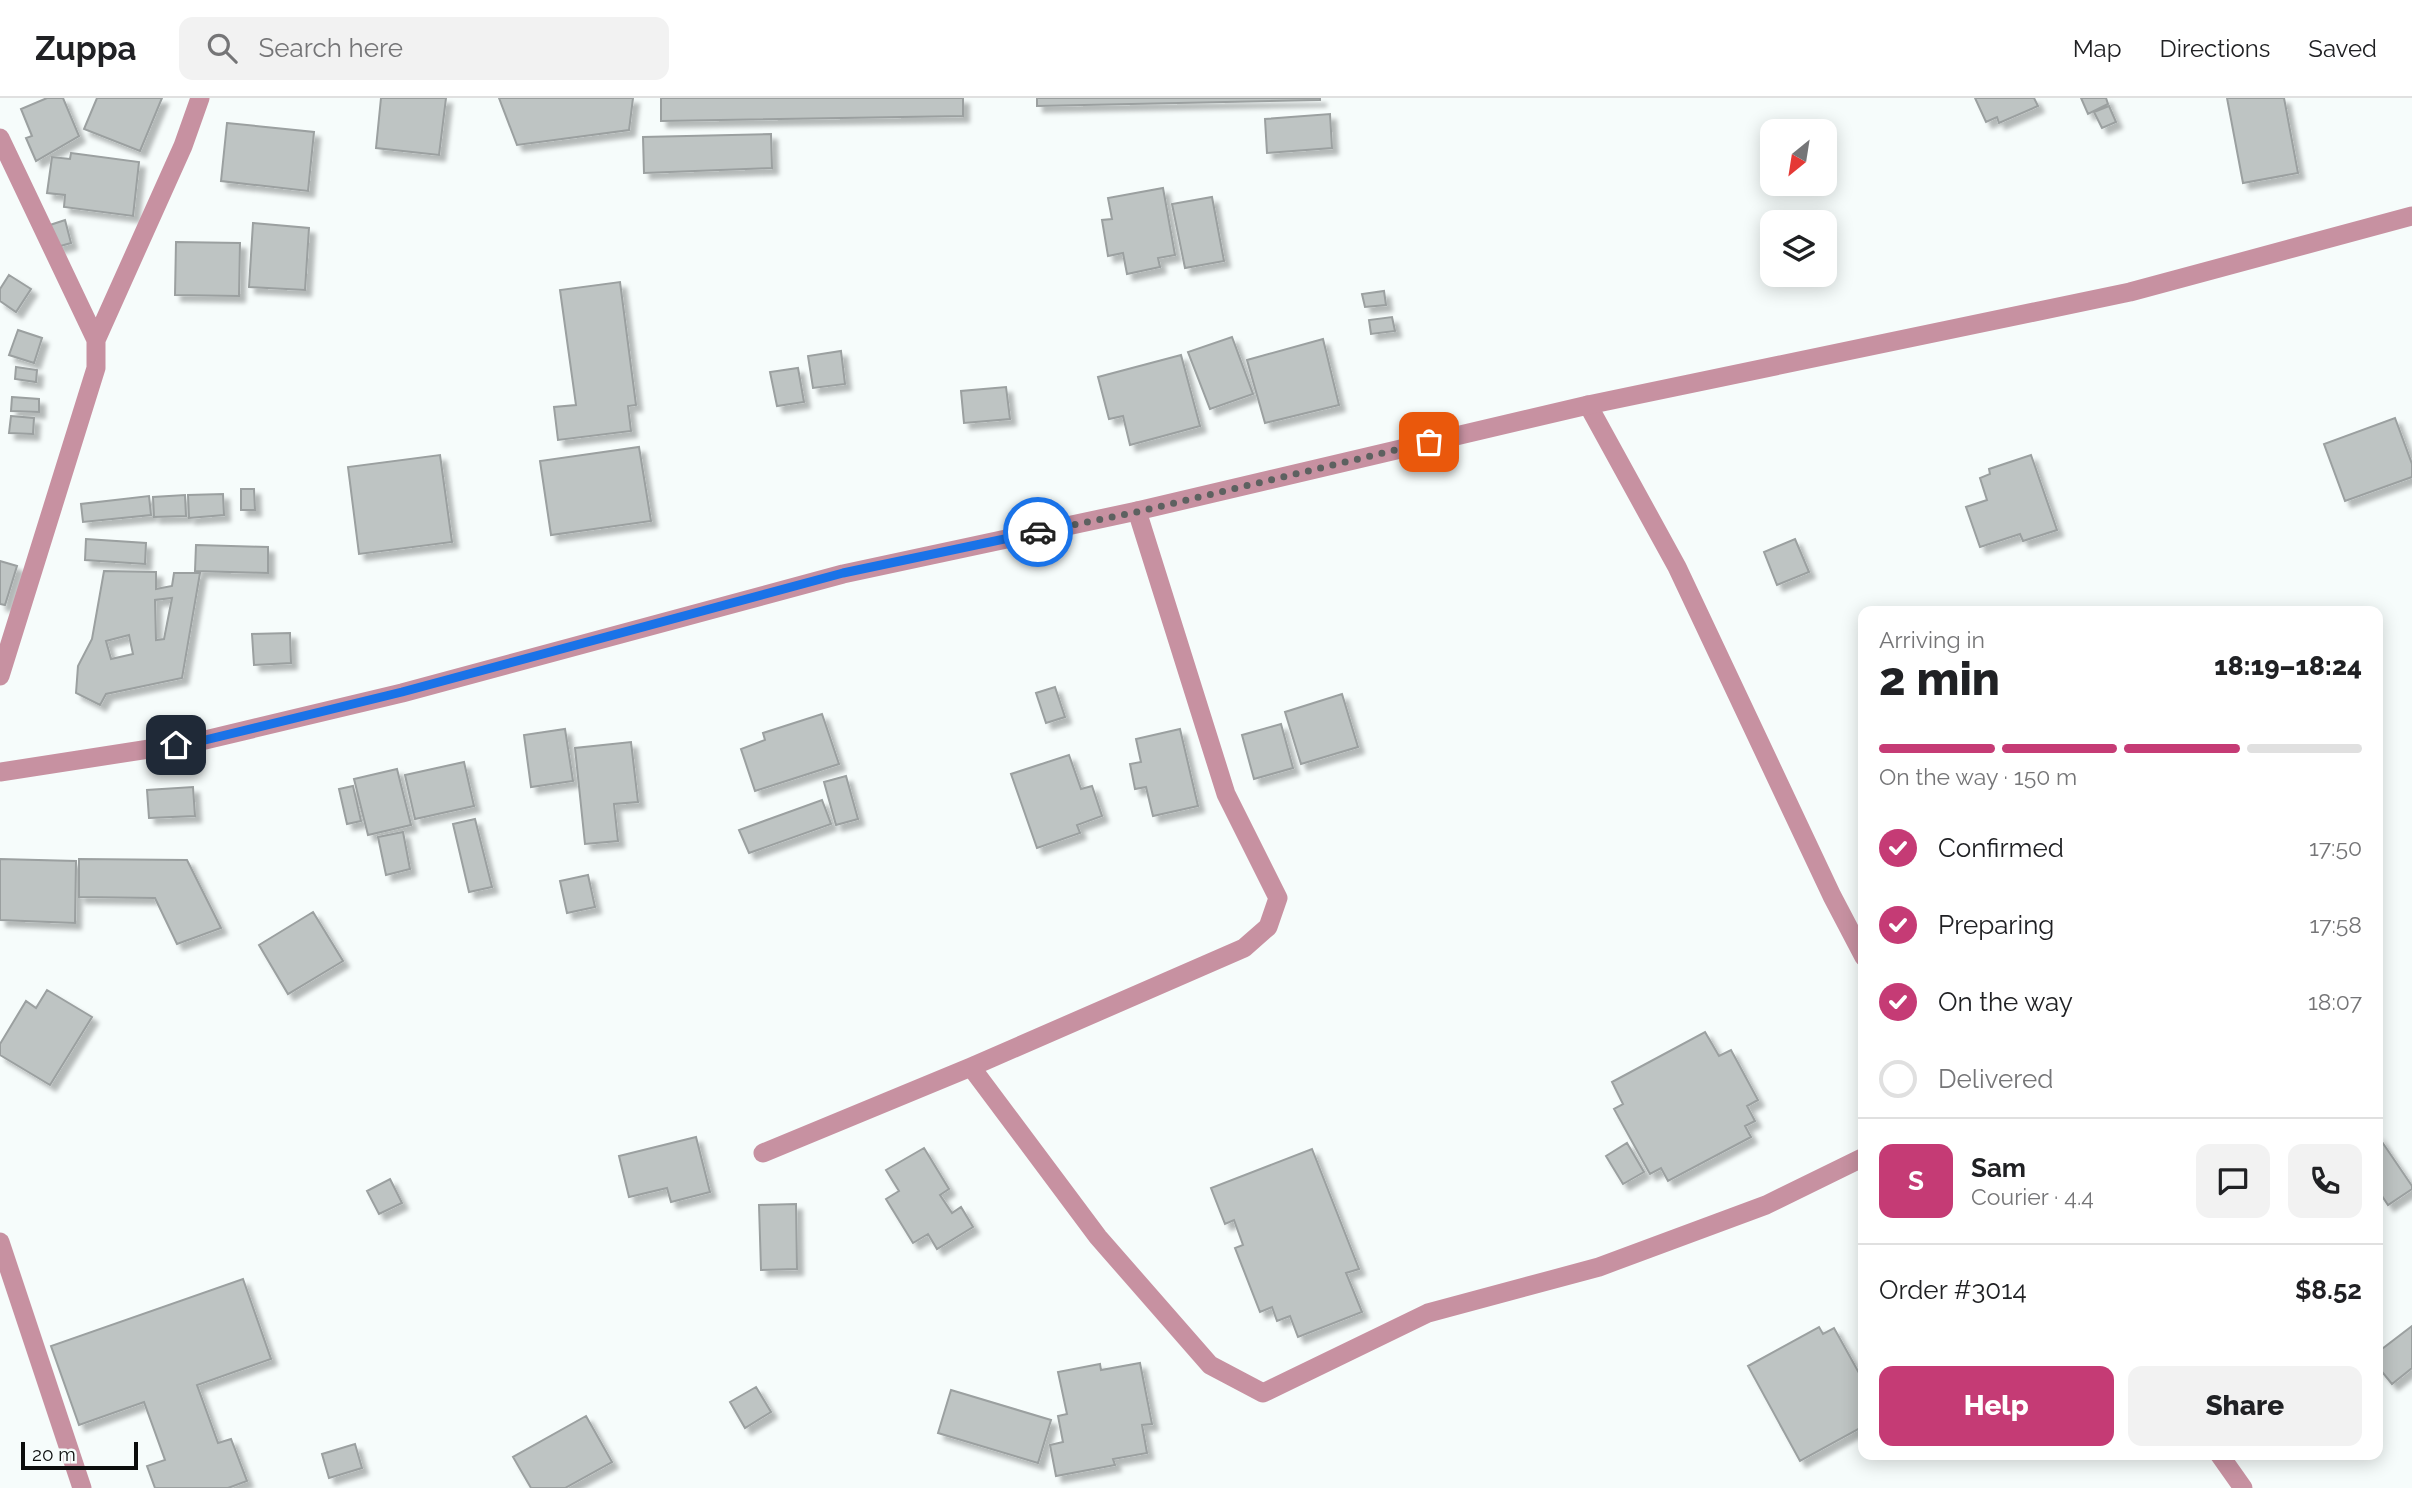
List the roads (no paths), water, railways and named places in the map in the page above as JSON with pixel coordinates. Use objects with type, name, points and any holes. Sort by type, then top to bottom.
[{"type":"street","points":[[0,676],[96,368],[96,340],[183,146],[200,98]]},
{"type":"street","points":[[0,138],[96,340]]},
{"type":"street","points":[[0,772],[201,741],[416,689],[843,573],[1137,512],[1588,405],[2130,292],[2412,216]]},
{"type":"street","points":[[1588,405],[1677,567],[1858,946]]},
{"type":"street","points":[[763,1153],[971,1068],[1244,948],[1268,927],[1278,898],[1226,794],[1137,512]]},
{"type":"street","points":[[971,1068],[1098,1237],[1210,1365],[1262,1393],[1428,1312],[1599,1267],[1766,1205],[1858,1160]]},
{"type":"street","points":[[0,1242],[82,1488]]},
{"type":"street","points":[[2223,1460],[2243,1488]]}]
